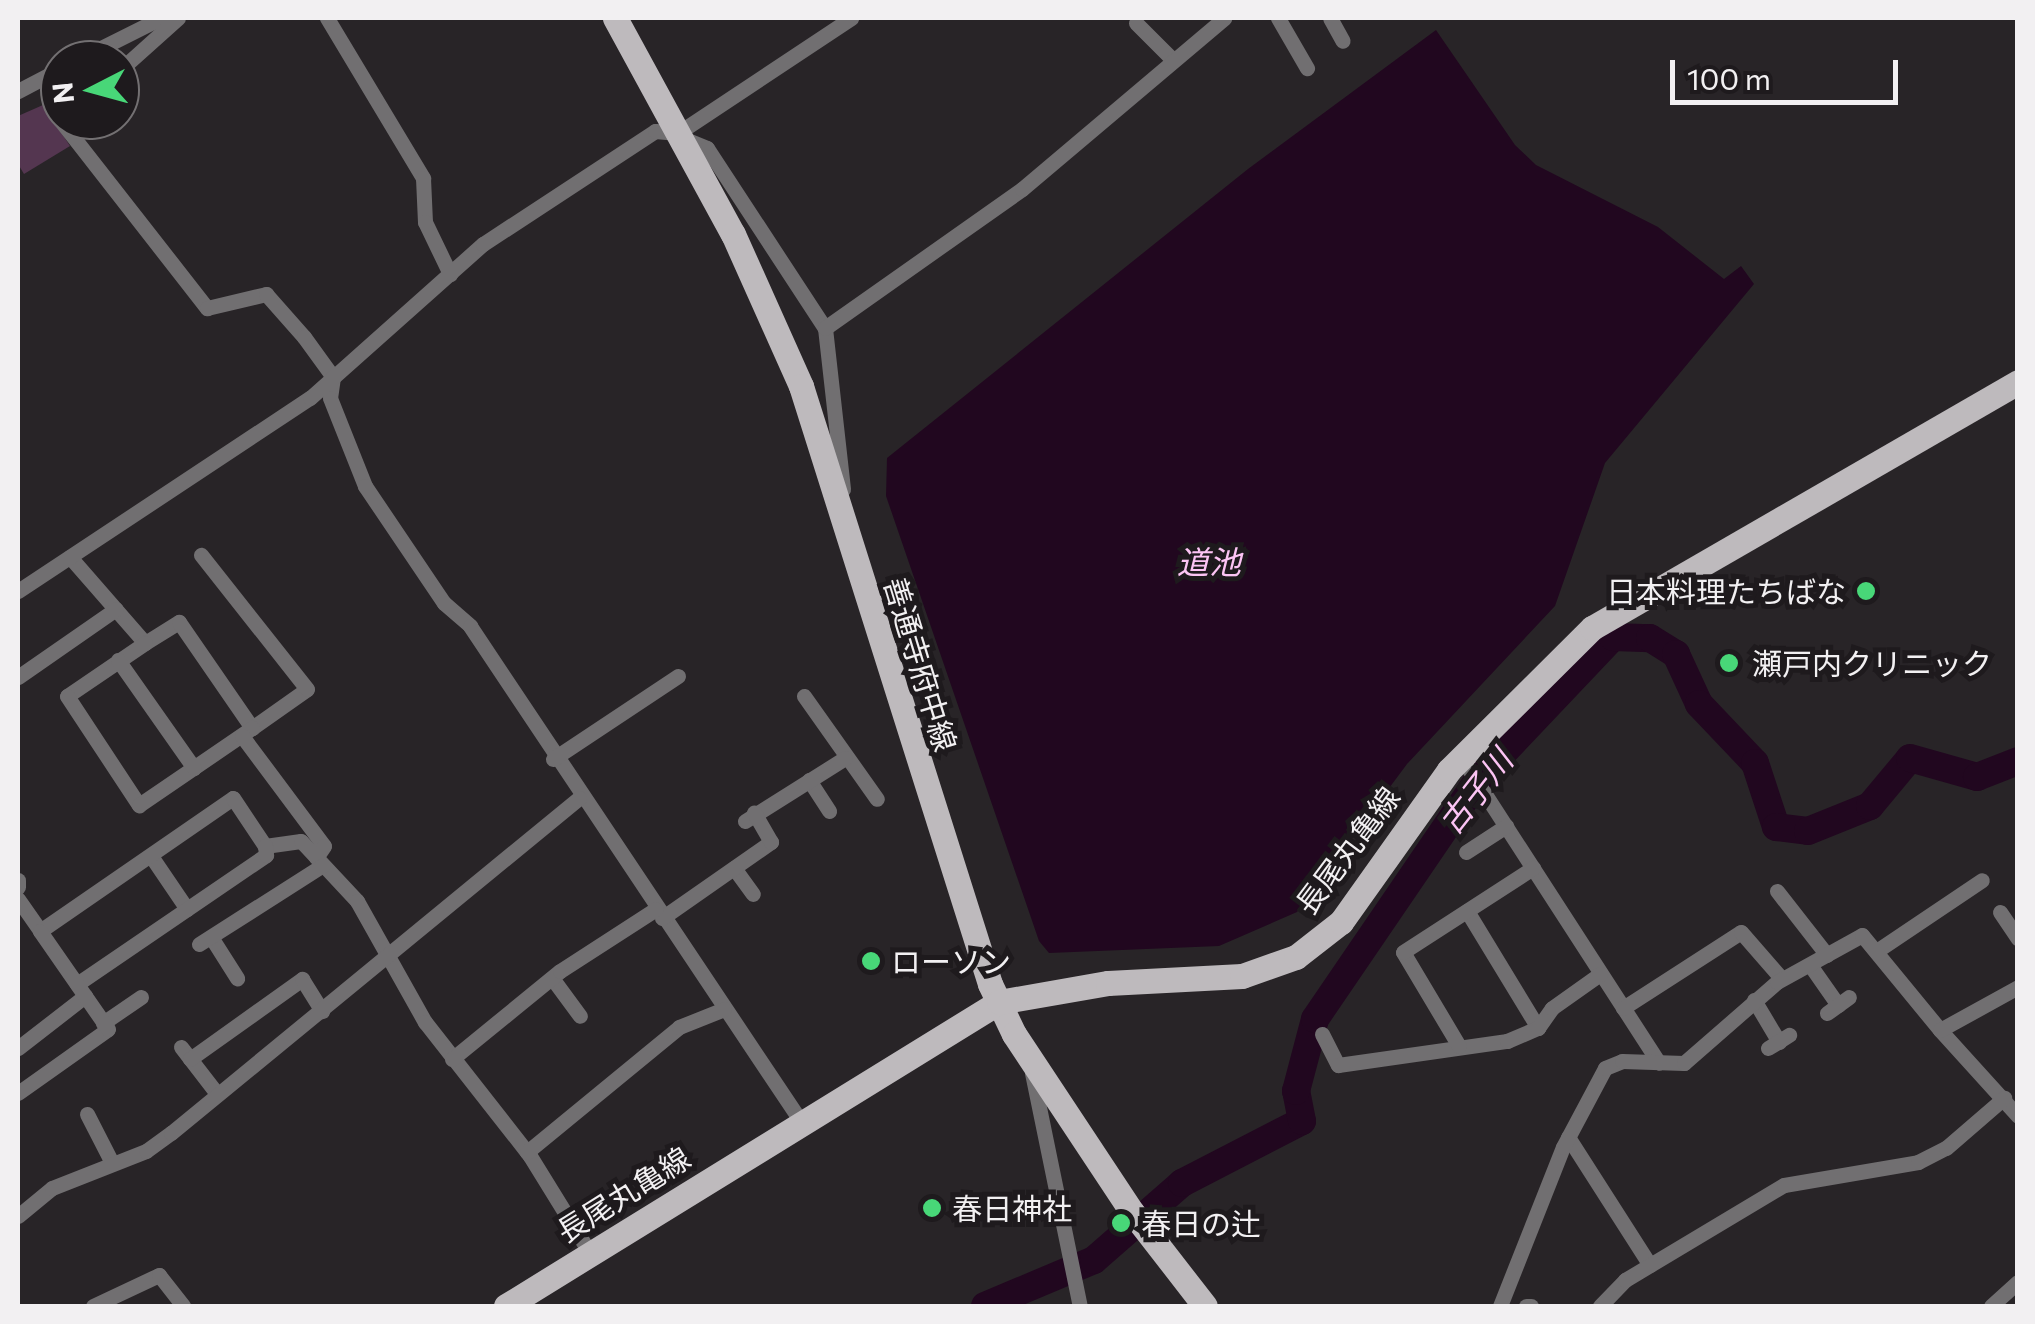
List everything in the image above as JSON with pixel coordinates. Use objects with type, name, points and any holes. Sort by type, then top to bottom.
[{"type":"main road","name":"善通寺府中線","points":[[616,18],[777,325],[839,507],[964,910],[999,1002],[1028,1055],[1139,1221],[1205,1306]]},
{"type":"main road","name":"長尾丸亀線","points":[[506,1306],[800,1120],[999,1002],[1108,983],[1242,976],[1296,957],[1341,922],[1464,761],[1611,612],[2018,382]]},
{"type":"street","points":[[117,40],[161,18]]},
{"type":"street","points":[[140,52],[178,18]]},
{"type":"street","points":[[327,18],[422,178],[425,222],[450,274]]},
{"type":"street","points":[[679,135],[851,18]]},
{"type":"street","points":[[825,328],[1022,188],[1222,18]]},
{"type":"street","points":[[1278,18],[1307,68]]},
{"type":"street","points":[[1330,18],[1343,40]]},
{"type":"street","points":[[1136,23],[1173,60]]},
{"type":"street","points":[[18,92],[40,80]]},
{"type":"street","points":[[18,591],[255,438],[333,377],[483,244],[655,131],[679,135],[707,148],[825,328],[837,410],[839,507]]},
{"type":"street","points":[[76,140],[207,308],[266,294],[333,377],[330,398],[365,486],[444,603],[470,626],[553,759],[800,1120]]},
{"type":"street","points":[[201,556],[308,689],[247,732],[140,805],[67,696],[180,622],[247,732],[324,846],[320,861],[275,905],[205,941],[238,978]]},
{"type":"street","points":[[70,557],[145,642]]},
{"type":"street","points":[[18,677],[116,610]]},
{"type":"street","points":[[118,660],[194,768]]},
{"type":"street","points":[[553,759],[678,676]]},
{"type":"street","points":[[804,696],[877,799]]},
{"type":"street","points":[[452,1060],[552,978],[771,842],[750,817],[845,758]]},
{"type":"street","points":[[1464,761],[1659,1063]]},
{"type":"street","points":[[808,780],[828,811]]},
{"type":"street","points":[[19,1042],[187,909],[266,855],[265,846],[233,798],[40,931]]},
{"type":"street","points":[[18,1216],[52,1188],[111,1161],[146,1151],[216,1091],[392,958],[580,798]]},
{"type":"street","points":[[1466,852],[1506,826]]},
{"type":"street","points":[[265,846],[301,842],[357,901],[452,1060],[527,1152],[590,1254]]},
{"type":"street","points":[[150,856],[187,909]]},
{"type":"street","points":[[734,868],[753,894]]},
{"type":"street","points":[[1459,1046],[1404,952],[1533,868]]},
{"type":"street","points":[[1878,950],[1982,880]]},
{"type":"street","points":[[1777,891],[1827,955]]},
{"type":"street","points":[[18,899],[108,1029],[18,1093]]},
{"type":"street","points":[[1467,911],[1538,1028]]},
{"type":"street","points":[[2000,912],[2018,939]]},
{"type":"street","points":[[1623,1008],[1742,932],[1782,979]]},
{"type":"street","points":[[1500,1306],[1568,1136],[1606,1068],[1622,1061],[1684,1063],[1782,979],[1862,934],[1940,1030],[2018,1116]]},
{"type":"street","points":[[1810,964],[1838,1005]]},
{"type":"street","points":[[1322,1034],[1338,1064],[1507,1041],[1538,1028],[1552,1008],[1600,974]]},
{"type":"street","points":[[552,978],[580,1016]]},
{"type":"street","points":[[216,1091],[186,1053],[302,980],[322,1011]]},
{"type":"street","points":[[1940,1030],[2018,987]]},
{"type":"street","points":[[103,1023],[140,996]]},
{"type":"street","points":[[1754,1000],[1779,1041]]},
{"type":"street","points":[[527,1152],[680,1027],[724,1008]]},
{"type":"street","points":[[1028,1055],[1080,1306]]},
{"type":"street","points":[[1600,1306],[1608,1293],[1650,1264],[1784,1185],[1918,1162],[1946,1148],[2004,1098]]},
{"type":"street","points":[[88,1114],[111,1161]]},
{"type":"street","points":[[1568,1136],[1650,1264]]},
{"type":"street","points":[[93,1306],[159,1275],[183,1306]]},
{"type":"street","points":[[1991,1306],[2018,1282]]},
{"type":"shaded area","points":[[40,106],[40,140],[66,140],[70,146],[24,174],[18,164],[18,116]]},
{"type":"water","name":"道池","points":[[1436,30],[1515,145],[1536,165],[1658,227],[1724,279],[1741,266],[1754,284],[1605,463],[1555,606],[1407,764],[1297,912],[1219,946],[1049,953],[1039,941],[886,496],[887,458],[1248,169]]},
{"type":"waterway","name":"古子川","points":[[985,1306],[1094,1260],[1182,1183],[1302,1121],[1296,1091],[1315,1019],[1481,776],[1613,637],[1650,638],[1676,654],[1699,704],[1755,763],[1776,827],[1808,831],[1870,806],[1910,758],[1977,777],[2018,761]]},
{"type":"place","name":"日本料理たちばな","points":[[1866,591]]},
{"type":"place","name":"瀬戸内クリニック","points":[[1729,663]]},
{"type":"place","name":"ローソン","points":[[871,961]]},
{"type":"place","name":"春日神社","points":[[932,1208]]},
{"type":"place","name":"春日の辻","points":[[1121,1223]]}]
